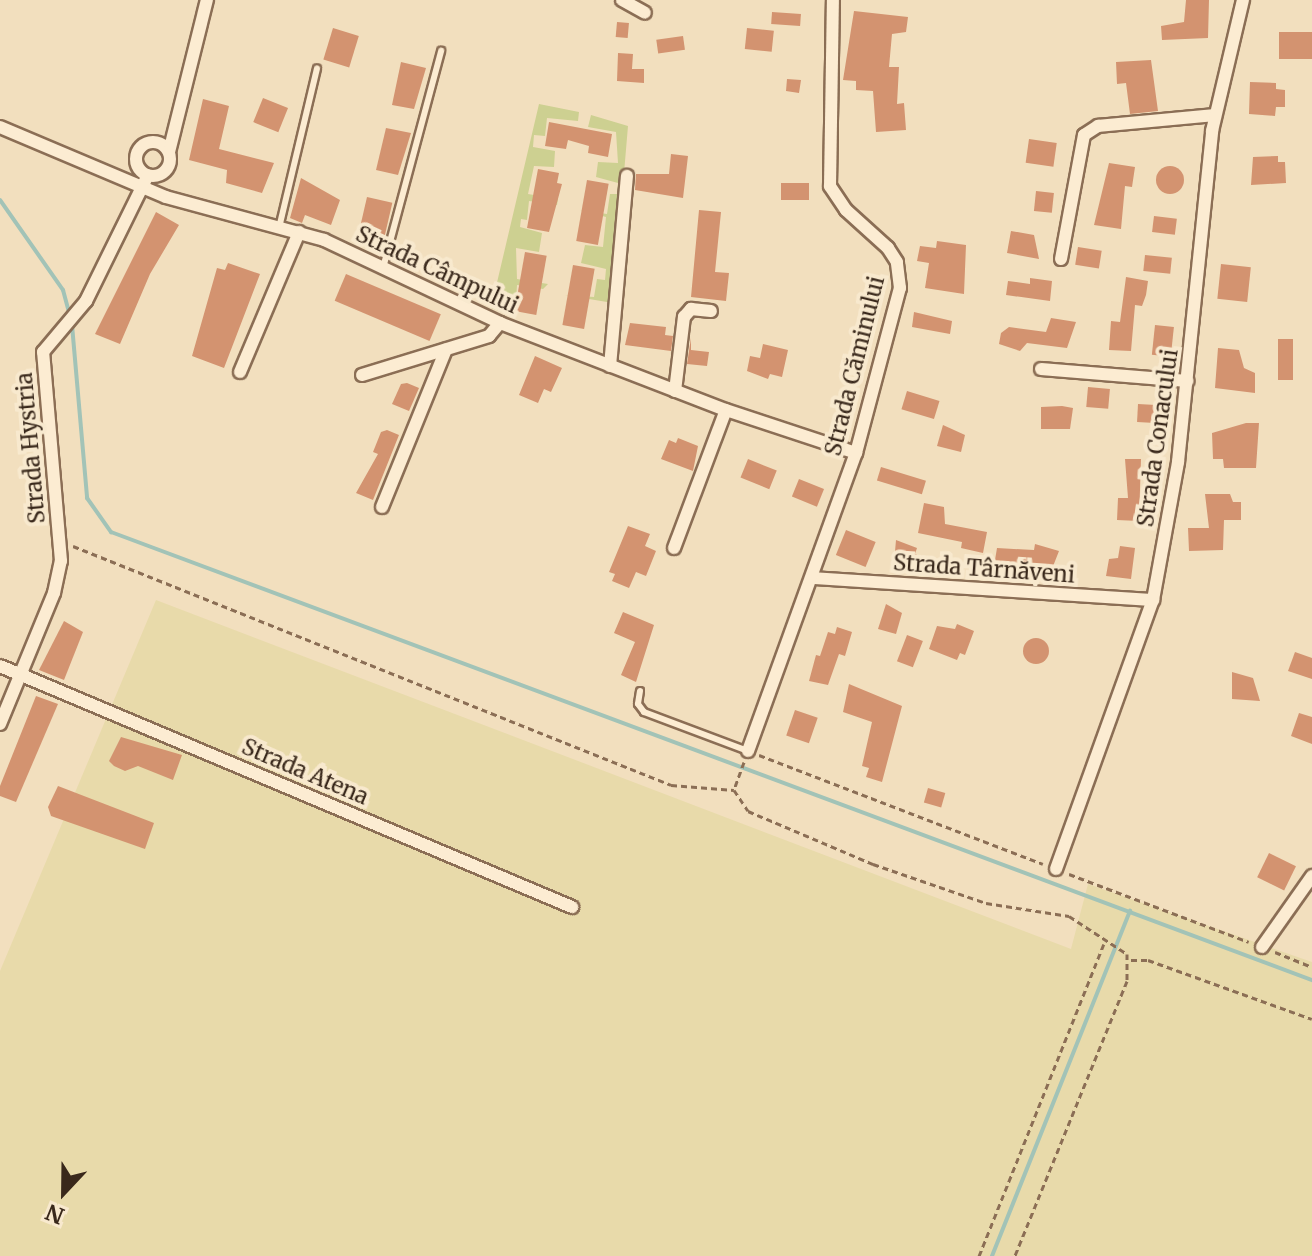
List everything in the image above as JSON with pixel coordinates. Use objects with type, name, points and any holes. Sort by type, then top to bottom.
[{"type":"street","points":[[169,152],[156,141],[140,147],[137,163],[145,181],[165,172],[207,0]]},
{"type":"street","points":[[622,0],[645,13]]},
{"type":"street","name":"Strada Căminului","points":[[748,751],[856,453],[900,275],[888,248],[846,210],[830,186],[833,0]]},
{"type":"street","name":"Strada Conacului","points":[[1056,869],[1153,600],[1188,381],[1214,115],[1243,0]]},
{"type":"street","points":[[1061,259],[1084,135],[1098,126],[1214,115]]},
{"type":"street","name":"Strada Câmpului","points":[[0,127],[145,181],[279,228],[299,232],[500,323],[726,410],[856,453]]},
{"type":"street","points":[[610,366],[627,176]]},
{"type":"street","name":"Strada Hystria","points":[[0,724],[54,593],[61,561],[43,352],[54,334],[79,313],[145,181]]},
{"type":"street","points":[[240,372],[299,232]]},
{"type":"street","points":[[675,391],[684,317],[691,309],[711,311]]},
{"type":"street","points":[[362,375],[489,336],[500,323]]},
{"type":"street","points":[[382,507],[446,349]]},
{"type":"street","points":[[1041,369],[1188,381]]},
{"type":"street","points":[[674,548],[726,410]]},
{"type":"street","name":"Strada Târnăveni","points":[[813,578],[1153,600]]},
{"type":"street","name":"Strada Atena","points":[[0,666],[572,907]]},
{"type":"street","points":[[1262,947],[1312,876]]},
{"type":"lane","points":[[382,269],[441,51]]},
{"type":"lane","points":[[279,228],[317,68]]},
{"type":"lane","points":[[640,691],[638,704],[644,712],[748,751]]},
{"type":"path","points":[[59,538],[94,558],[671,785],[734,790]]},
{"type":"path","points":[[734,790],[748,751],[1312,967]]},
{"type":"path","points":[[734,790],[748,811],[819,843],[986,903],[1069,916],[1105,943],[1123,950],[1130,961],[1127,981],[1015,1256]]},
{"type":"path","points":[[979,1256],[1105,943]]},
{"type":"path","points":[[1130,961],[1148,960],[1312,1019]]},
{"type":"shaded area","points":[[156,600],[1071,949],[1088,884],[1312,962],[1312,1256],[0,1256],[0,971]]},
{"type":"green space","points":[[539,104],[579,112],[578,121],[547,118],[545,136],[534,135],[533,147],[555,151],[554,167],[534,166],[528,194],[558,199],[557,205],[529,201],[527,220],[521,219],[520,227],[542,233],[539,252],[516,248],[517,279],[548,284],[543,289],[517,285],[515,317],[491,308]]},
{"type":"green space","points":[[591,115],[628,126],[613,303],[565,295],[594,297],[597,279],[605,280],[606,269],[581,263],[585,245],[603,247],[606,217],[580,210],[607,214],[610,194],[617,194],[618,183],[596,177],[598,162],[618,163],[616,132],[588,127]]},
{"type":"building","points":[[1186,0],[1209,0],[1208,38],[1162,40],[1161,26],[1184,22]]},
{"type":"building","points":[[854,11],[908,17],[906,32],[892,34],[889,67],[899,67],[897,104],[904,103],[906,130],[876,132],[873,91],[856,90],[856,81],[843,80]]},
{"type":"building","points":[[772,12],[801,14],[800,26],[771,24]]},
{"type":"building","points":[[617,22],[629,23],[628,38],[616,37]]},
{"type":"building","points":[[333,28],[359,36],[349,67],[323,60]]},
{"type":"building","points":[[747,28],[774,31],[772,52],[745,49]]},
{"type":"building","points":[[1279,32],[1312,32],[1312,59],[1279,59]]},
{"type":"building","points":[[683,36],[685,50],[658,54],[656,40]]},
{"type":"building","points":[[618,53],[633,54],[632,69],[644,69],[644,83],[617,81]]},
{"type":"building","points":[[1151,60],[1158,111],[1130,114],[1126,83],[1117,84],[1116,62]]},
{"type":"building","points":[[401,62],[426,68],[414,109],[392,105]]},
{"type":"building","points":[[787,79],[801,80],[799,93],[786,91]]},
{"type":"building","points":[[1250,82],[1276,83],[1276,89],[1285,90],[1285,107],[1276,107],[1275,116],[1249,114]]},
{"type":"building","points":[[263,98],[288,108],[278,132],[253,122]]},
{"type":"building","points":[[203,99],[229,106],[219,149],[274,163],[262,193],[226,183],[227,170],[189,160]]},
{"type":"building","points":[[549,122],[612,134],[608,157],[588,153],[589,146],[568,140],[566,149],[545,146]]},
{"type":"building","points":[[386,128],[411,133],[398,175],[376,170]]},
{"type":"building","points":[[1029,139],[1057,143],[1053,167],[1026,163]]},
{"type":"building","points":[[671,154],[688,156],[683,198],[635,190],[636,174],[669,174]]},
{"type":"building","points":[[1278,156],[1278,162],[1285,162],[1286,183],[1251,185],[1253,157]]},
{"type":"building","points":[[1109,163],[1135,167],[1132,187],[1125,186],[1121,229],[1094,225]]},
{"type":"building","points":[[1170,166],[1180,170],[1184,180],[1180,190],[1170,194],[1160,190],[1156,180],[1160,170]]},
{"type":"building","points":[[538,169],[559,173],[557,183],[562,184],[549,232],[527,228]]},
{"type":"building","points":[[301,178],[340,200],[331,225],[305,215],[302,223],[290,218]]},
{"type":"building","points":[[587,180],[609,184],[598,245],[576,241]]},
{"type":"building","points":[[781,183],[809,183],[809,200],[781,200]]},
{"type":"building","points":[[1036,191],[1054,193],[1052,213],[1034,211]]},
{"type":"building","points":[[367,197],[392,203],[383,245],[357,239]]},
{"type":"building","points":[[699,210],[721,212],[715,272],[729,273],[726,301],[691,297]]},
{"type":"building","points":[[156,212],[179,225],[150,274],[120,344],[95,334]]},
{"type":"building","points":[[1154,216],[1177,219],[1175,235],[1152,232]]},
{"type":"building","points":[[1011,231],[1034,235],[1039,259],[1007,253]]},
{"type":"building","points":[[937,241],[966,245],[964,294],[925,288],[929,263],[917,261],[920,246],[936,248]]},
{"type":"building","points":[[1078,247],[1102,251],[1099,269],[1075,265]]},
{"type":"building","points":[[525,252],[547,256],[536,315],[515,311]]},
{"type":"building","points":[[1145,255],[1172,258],[1170,274],[1143,271]]},
{"type":"building","points":[[228,263],[260,274],[224,368],[192,356],[217,268],[225,270]]},
{"type":"building","points":[[1221,264],[1251,267],[1247,302],[1217,299]]},
{"type":"building","points":[[573,265],[595,269],[584,329],[562,325]]},
{"type":"building","points":[[346,274],[441,314],[429,341],[335,301]]},
{"type":"building","points":[[1126,277],[1148,281],[1146,295],[1142,306],[1135,305],[1131,351],[1109,350],[1111,321],[1120,322]]},
{"type":"building","points":[[1030,278],[1052,281],[1050,301],[1006,295],[1008,281],[1030,284]]},
{"type":"building","points":[[914,312],[952,321],[950,334],[912,327]]},
{"type":"building","points":[[1051,318],[1076,322],[1067,348],[1027,343],[1020,351],[999,344],[1001,333],[1009,327],[1046,332]]},
{"type":"building","points":[[630,323],[666,327],[665,335],[673,336],[671,351],[625,345]]},
{"type":"building","points":[[1155,325],[1174,327],[1171,357],[1152,355]]},
{"type":"building","points":[[691,338],[691,350],[709,352],[707,366],[687,364]]},
{"type":"building","points":[[1278,339],[1293,339],[1293,380],[1278,380]]},
{"type":"building","points":[[763,344],[788,350],[782,377],[770,374],[768,379],[747,371],[750,356],[760,358]]},
{"type":"building","points":[[1218,348],[1239,350],[1244,368],[1255,373],[1255,393],[1215,388]]},
{"type":"building","points":[[535,356],[562,368],[551,392],[544,389],[538,403],[519,395]]},
{"type":"building","points":[[401,384],[419,388],[409,411],[392,404]]},
{"type":"building","points":[[1088,387],[1110,389],[1108,409],[1086,407]]},
{"type":"building","points":[[907,391],[940,401],[934,419],[901,409]]},
{"type":"building","points":[[1138,404],[1156,405],[1155,423],[1137,422]]},
{"type":"building","points":[[1041,407],[1073,408],[1070,429],[1041,429]]},
{"type":"building","points":[[1246,423],[1259,423],[1256,468],[1224,468],[1223,459],[1213,459],[1212,433]]},
{"type":"building","points":[[943,425],[965,435],[961,452],[937,446]]},
{"type":"building","points":[[387,430],[399,435],[373,500],[356,493],[378,454],[373,452],[381,432]]},
{"type":"building","points":[[678,438],[698,446],[693,471],[661,459],[669,440],[676,443]]},
{"type":"building","points":[[748,459],[777,471],[769,489],[741,478]]},
{"type":"building","points":[[1125,459],[1141,459],[1139,521],[1117,520],[1118,498],[1128,498]]},
{"type":"building","points":[[881,467],[926,481],[922,494],[877,480]]},
{"type":"building","points":[[799,479],[824,489],[817,507],[792,497]]},
{"type":"building","points":[[1205,494],[1230,494],[1233,502],[1241,502],[1241,520],[1224,520],[1223,550],[1189,551],[1188,528],[1209,528]]},
{"type":"building","points":[[924,503],[944,507],[945,524],[987,532],[983,553],[961,548],[962,542],[918,533]]},
{"type":"building","points":[[628,526],[650,534],[645,546],[656,551],[646,576],[636,572],[629,588],[612,581],[615,574],[609,572]]},
{"type":"building","points":[[846,530],[876,542],[866,567],[836,555]]},
{"type":"building","points":[[896,540],[917,548],[915,554],[922,557],[918,569],[894,563]]},
{"type":"building","points":[[1035,544],[1059,551],[1050,574],[1012,573],[994,566],[997,548],[1034,550]]},
{"type":"building","points":[[1120,546],[1135,548],[1131,579],[1106,576],[1109,559],[1118,558]]},
{"type":"building","points":[[886,604],[902,613],[896,634],[878,629]]},
{"type":"building","points":[[623,612],[654,625],[636,682],[621,675],[635,642],[614,633]]},
{"type":"building","points":[[64,621],[83,632],[64,680],[39,670]]},
{"type":"building","points":[[957,624],[974,631],[965,655],[960,653],[957,660],[929,649],[937,626],[955,629]]},
{"type":"building","points":[[837,627],[852,632],[845,656],[839,654],[828,685],[809,681],[816,655],[820,656],[828,632],[835,634]]},
{"type":"building","points":[[907,635],[923,641],[913,667],[897,661]]},
{"type":"building","points":[[1036,638],[1045,642],[1049,651],[1045,660],[1036,664],[1027,660],[1023,651],[1027,642]]},
{"type":"building","points":[[1295,652],[1312,658],[1312,679],[1288,671]]},
{"type":"building","points":[[1232,672],[1253,678],[1260,701],[1232,699]]},
{"type":"building","points":[[849,684],[902,706],[882,782],[866,777],[869,768],[862,766],[872,722],[843,712]]},
{"type":"building","points":[[36,696],[58,704],[16,802],[0,796],[0,786]]},
{"type":"building","points":[[795,710],[818,718],[809,743],[786,736]]},
{"type":"building","points":[[1299,713],[1312,717],[1312,744],[1291,736]]},
{"type":"building","points":[[121,737],[182,755],[173,780],[138,766],[125,771],[114,766],[109,761]]},
{"type":"building","points":[[58,786],[154,823],[145,849],[51,816],[48,807]]},
{"type":"building","points":[[928,788],[945,793],[941,807],[924,802]]},
{"type":"building","points":[[1269,853],[1296,866],[1284,890],[1257,877]]},
{"type":"waterway","points":[[0,200],[63,290],[70,316]]},
{"type":"waterway","points":[[72,325],[87,498],[111,532],[1312,980]]},
{"type":"waterway","points":[[992,1256],[1130,911]]}]
